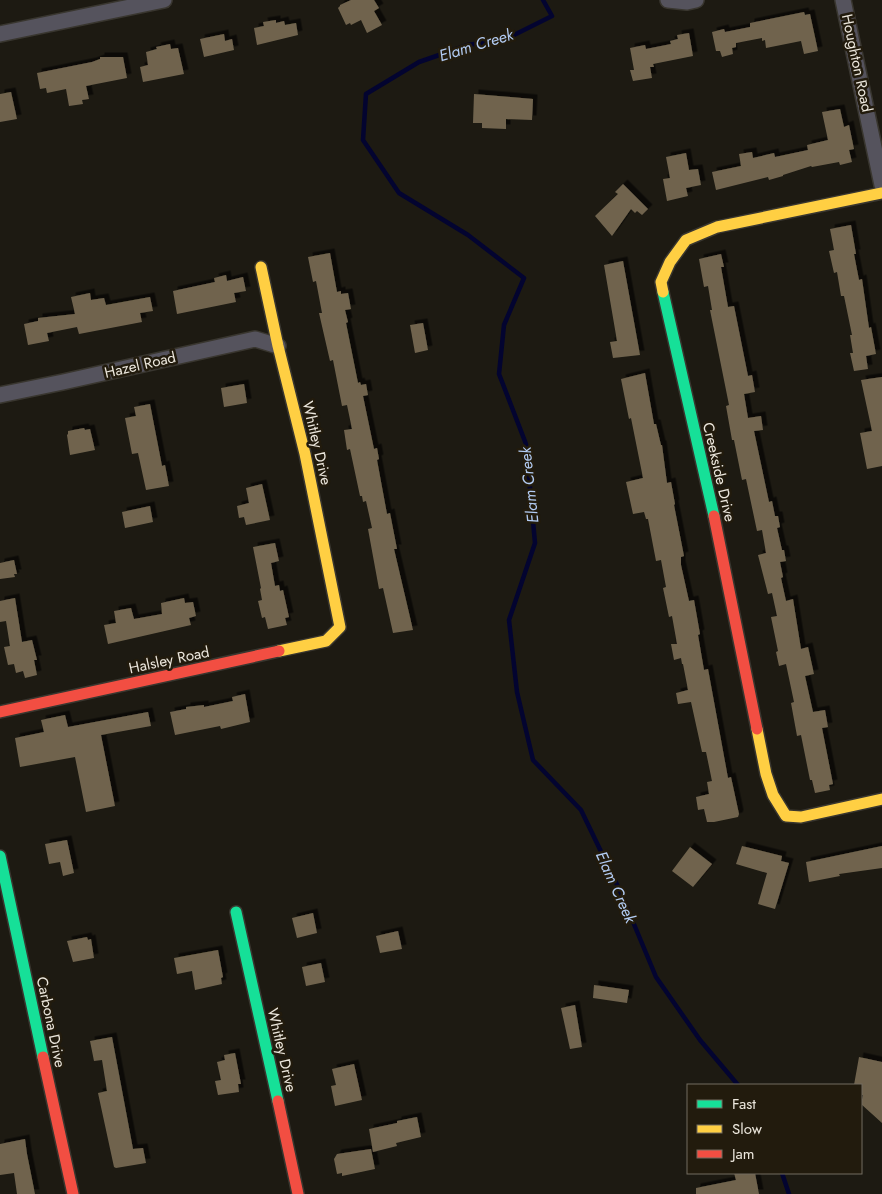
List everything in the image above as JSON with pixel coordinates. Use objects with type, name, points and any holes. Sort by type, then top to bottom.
[{"type":"street","points":[[0,34],[164,0]]},
{"type":"street","points":[[668,0],[687,2],[696,0]]},
{"type":"street","name":"Houghton Road","points":[[843,0],[882,185]]},
{"type":"street","name":"Creekside Drive","points":[[882,193],[717,227],[686,240],[670,262],[661,282],[718,536],[766,774],[772,795],[786,816],[801,817],[882,800]]},
{"type":"street","name":"Whitley Drive","points":[[261,267],[278,346],[305,454],[340,627]]},
{"type":"street","name":"Hazel Road","points":[[0,395],[255,339],[278,346]]},
{"type":"street","name":"Halsley Road","points":[[0,712],[326,641],[340,627]]},
{"type":"street","name":"Carbona Drive","points":[[0,856],[73,1194]]},
{"type":"street","name":"Whitley Drive","points":[[236,912],[298,1194]]},
{"type":"building","points":[[351,0],[374,0],[379,8],[374,11],[382,25],[367,33],[361,20],[351,25],[350,23],[346,25],[338,8],[340,5]]},
{"type":"building","points":[[804,12],[805,15],[810,14],[818,51],[804,54],[801,41],[766,48],[765,40],[762,41],[762,38],[736,43],[736,47],[732,48],[733,54],[722,57],[720,51],[716,51],[712,32],[724,29],[725,32],[750,27],[750,23]]},
{"type":"building","points":[[276,20],[276,23],[284,21],[285,25],[296,23],[298,35],[257,45],[254,28],[264,26],[263,22]]},
{"type":"building","points":[[689,33],[693,56],[653,64],[654,67],[650,67],[652,78],[633,81],[630,70],[634,70],[630,48],[645,45],[646,49],[671,44],[670,41],[678,39],[677,35]]},
{"type":"building","points":[[224,34],[225,41],[232,39],[234,50],[204,57],[200,39]]},
{"type":"building","points":[[170,44],[171,49],[178,48],[184,74],[143,82],[140,67],[148,65],[146,52],[157,49],[156,47]]},
{"type":"building","points":[[100,57],[123,57],[127,78],[86,86],[89,99],[82,100],[83,104],[69,106],[66,89],[47,93],[46,88],[40,89],[37,73],[92,62],[100,59]]},
{"type":"building","points":[[11,92],[17,119],[0,122],[0,94]]},
{"type":"building","points":[[474,94],[533,99],[532,120],[506,119],[506,129],[482,128],[482,123],[473,123]]},
{"type":"building","points":[[840,109],[844,127],[849,125],[854,149],[849,150],[852,162],[840,165],[839,162],[811,166],[769,180],[768,177],[716,190],[712,172],[741,166],[739,154],[752,152],[753,158],[774,153],[775,157],[808,150],[807,145],[828,140],[822,112]]},
{"type":"building","points":[[686,153],[689,170],[698,169],[701,185],[686,188],[688,196],[667,201],[663,179],[670,178],[666,157]]},
{"type":"building","points":[[623,184],[648,209],[642,215],[637,211],[635,213],[631,209],[612,236],[595,216],[618,194],[615,192]]},
{"type":"building","points":[[851,225],[859,280],[862,279],[869,328],[871,327],[876,354],[866,356],[868,369],[854,371],[850,353],[853,353],[850,335],[852,335],[844,296],[841,296],[837,272],[834,273],[829,251],[834,250],[830,229]]},
{"type":"building","points":[[330,253],[337,292],[341,291],[341,294],[348,293],[351,309],[345,310],[348,322],[346,323],[358,383],[360,382],[361,385],[366,384],[368,395],[363,396],[374,449],[377,448],[379,459],[377,460],[387,514],[390,513],[397,549],[394,549],[413,630],[393,633],[383,588],[379,589],[368,529],[372,528],[366,501],[363,502],[362,496],[360,496],[350,449],[347,450],[344,430],[352,429],[347,405],[342,406],[333,360],[330,361],[319,313],[322,313],[316,281],[313,282],[308,257]]},
{"type":"building","points":[[721,254],[724,267],[721,267],[728,307],[734,306],[748,376],[752,375],[755,392],[744,394],[748,418],[761,416],[763,430],[754,431],[769,502],[772,501],[775,516],[778,516],[780,527],[777,528],[786,561],[780,562],[786,601],[793,599],[801,649],[808,647],[814,674],[805,676],[813,712],[825,710],[828,727],[822,728],[833,784],[829,785],[830,790],[815,793],[812,780],[810,780],[801,735],[797,736],[791,703],[794,702],[786,664],[779,666],[771,617],[777,616],[772,593],[768,594],[758,555],[766,553],[762,530],[757,531],[746,479],[742,480],[734,440],[732,440],[726,406],[729,405],[710,310],[712,310],[708,286],[704,287],[699,259]]},
{"type":"building","points":[[623,261],[640,355],[613,358],[610,342],[617,341],[604,265]]},
{"type":"building","points":[[226,275],[227,281],[243,277],[246,291],[234,293],[236,302],[177,314],[173,291],[215,282],[214,278]]},
{"type":"building","points":[[90,293],[91,300],[104,298],[106,305],[150,297],[153,311],[140,313],[142,322],[79,334],[77,327],[47,333],[49,341],[28,345],[24,324],[38,321],[38,318],[75,314],[71,297]]},
{"type":"building","points":[[423,323],[428,350],[415,353],[410,325]]},
{"type":"building","points":[[645,373],[654,424],[656,424],[662,445],[667,483],[671,482],[684,556],[681,557],[681,565],[689,601],[694,600],[704,670],[708,669],[728,778],[731,777],[739,814],[738,817],[714,822],[707,822],[704,809],[698,810],[696,797],[709,794],[707,782],[712,781],[706,752],[702,752],[691,702],[678,704],[676,693],[688,690],[681,658],[674,660],[671,644],[677,644],[672,616],[669,617],[663,588],[666,587],[661,560],[656,561],[648,519],[646,519],[644,512],[633,514],[626,482],[643,478],[621,379]]},
{"type":"building","points":[[882,377],[882,466],[867,469],[860,433],[872,431],[861,380]]},
{"type":"building","points":[[244,384],[247,403],[224,407],[221,388]]},
{"type":"building","points":[[150,404],[162,466],[165,465],[169,486],[146,490],[138,453],[132,454],[125,418],[136,416],[134,407]]},
{"type":"building","points":[[84,428],[85,430],[90,429],[95,450],[70,455],[68,431]]},
{"type":"building","points":[[262,484],[270,520],[246,525],[244,517],[239,518],[237,506],[249,503],[246,488]]},
{"type":"building","points":[[150,506],[153,522],[125,528],[122,512]]},
{"type":"building","points":[[275,543],[279,561],[271,563],[275,586],[279,585],[280,591],[283,590],[289,617],[285,618],[287,625],[268,629],[265,617],[262,618],[258,601],[262,600],[261,588],[253,547]]},
{"type":"building","points":[[14,560],[17,574],[14,574],[15,577],[0,579],[0,563]]},
{"type":"building","points":[[15,598],[22,642],[32,640],[37,660],[34,660],[37,675],[25,678],[23,671],[16,673],[14,664],[8,665],[4,647],[10,646],[6,621],[0,622],[0,601]]},
{"type":"building","points":[[184,598],[185,603],[193,602],[196,616],[189,618],[191,625],[108,644],[104,625],[116,623],[114,611],[131,608],[134,619],[162,614],[161,603]]},
{"type":"building","points":[[245,694],[250,722],[221,729],[220,726],[175,735],[170,712],[186,709],[186,707],[204,705],[204,707],[233,701],[232,697]]},
{"type":"building","points":[[148,712],[151,726],[101,735],[115,806],[86,812],[75,757],[20,767],[15,738],[44,732],[41,720],[65,715],[68,727]]},
{"type":"building","points":[[67,840],[74,873],[63,876],[60,862],[49,864],[45,844]]},
{"type":"building","points":[[742,846],[782,856],[781,861],[789,863],[775,909],[758,904],[767,873],[736,864]]},
{"type":"building","points":[[882,846],[882,868],[839,874],[840,876],[809,882],[806,862]]},
{"type":"building","points":[[690,847],[712,864],[693,887],[672,871]]},
{"type":"building","points":[[313,913],[317,933],[297,938],[292,918]]},
{"type":"building","points":[[398,931],[402,949],[380,953],[376,936]]},
{"type":"building","points":[[87,937],[88,940],[91,939],[94,958],[73,962],[67,941]]},
{"type":"building","points":[[218,950],[223,977],[221,978],[222,984],[195,990],[192,971],[177,974],[174,958]]},
{"type":"building","points":[[321,963],[325,982],[306,986],[302,967]]},
{"type":"building","points":[[594,985],[629,990],[627,1003],[593,998]]},
{"type":"building","points":[[575,1005],[582,1047],[570,1049],[561,1008]]},
{"type":"building","points":[[112,1037],[133,1149],[143,1148],[146,1163],[116,1168],[114,1167],[98,1093],[107,1091],[102,1060],[94,1061],[90,1041]]},
{"type":"building","points":[[235,1053],[241,1084],[238,1084],[239,1092],[218,1095],[215,1081],[221,1080],[217,1062],[225,1060],[224,1055]]},
{"type":"building","points":[[859,1057],[882,1062],[882,1123],[862,1105],[862,1084],[854,1084]]},
{"type":"building","points":[[354,1064],[362,1100],[335,1106],[331,1086],[336,1085],[332,1069]]},
{"type":"building","points":[[417,1117],[421,1137],[396,1143],[397,1146],[373,1152],[369,1129]]},
{"type":"building","points":[[25,1139],[35,1194],[17,1194],[14,1173],[0,1175],[0,1144]]},
{"type":"building","points":[[371,1149],[375,1169],[342,1176],[342,1173],[337,1174],[334,1159],[337,1154]]},
{"type":"building","points":[[734,1174],[755,1174],[759,1194],[696,1194],[696,1188],[736,1180]]},
{"type":"waterway","name":"Elam Creek","points":[[543,0],[552,16],[506,39],[468,45],[419,62],[366,94],[363,140],[399,193],[468,235],[524,278],[504,325],[499,374],[526,444],[535,543],[509,620],[517,692],[533,760],[581,810],[621,893],[656,977],[700,1040],[737,1084]]},
{"type":"waterway","name":"Elam Creek","points":[[782,1174],[789,1194]]},
{"type":"traffic: fast","points":[[663,292],[714,516]]},
{"type":"traffic: fast","points":[[0,856],[43,1057]]},
{"type":"traffic: fast","points":[[236,912],[278,1101]]},
{"type":"traffic: slow","points":[[663,292],[661,282],[670,262],[686,240],[717,227],[882,193]]},
{"type":"traffic: slow","points":[[261,267],[278,346],[305,454],[340,627],[326,641],[279,651]]},
{"type":"traffic: slow","points":[[757,729],[766,774],[773,795],[786,816],[801,817],[882,799]]},
{"type":"traffic: jam","points":[[714,516],[757,729]]},
{"type":"traffic: jam","points":[[0,712],[279,651]]},
{"type":"traffic: jam","points":[[43,1057],[73,1194]]},
{"type":"traffic: jam","points":[[278,1101],[298,1194]]}]
